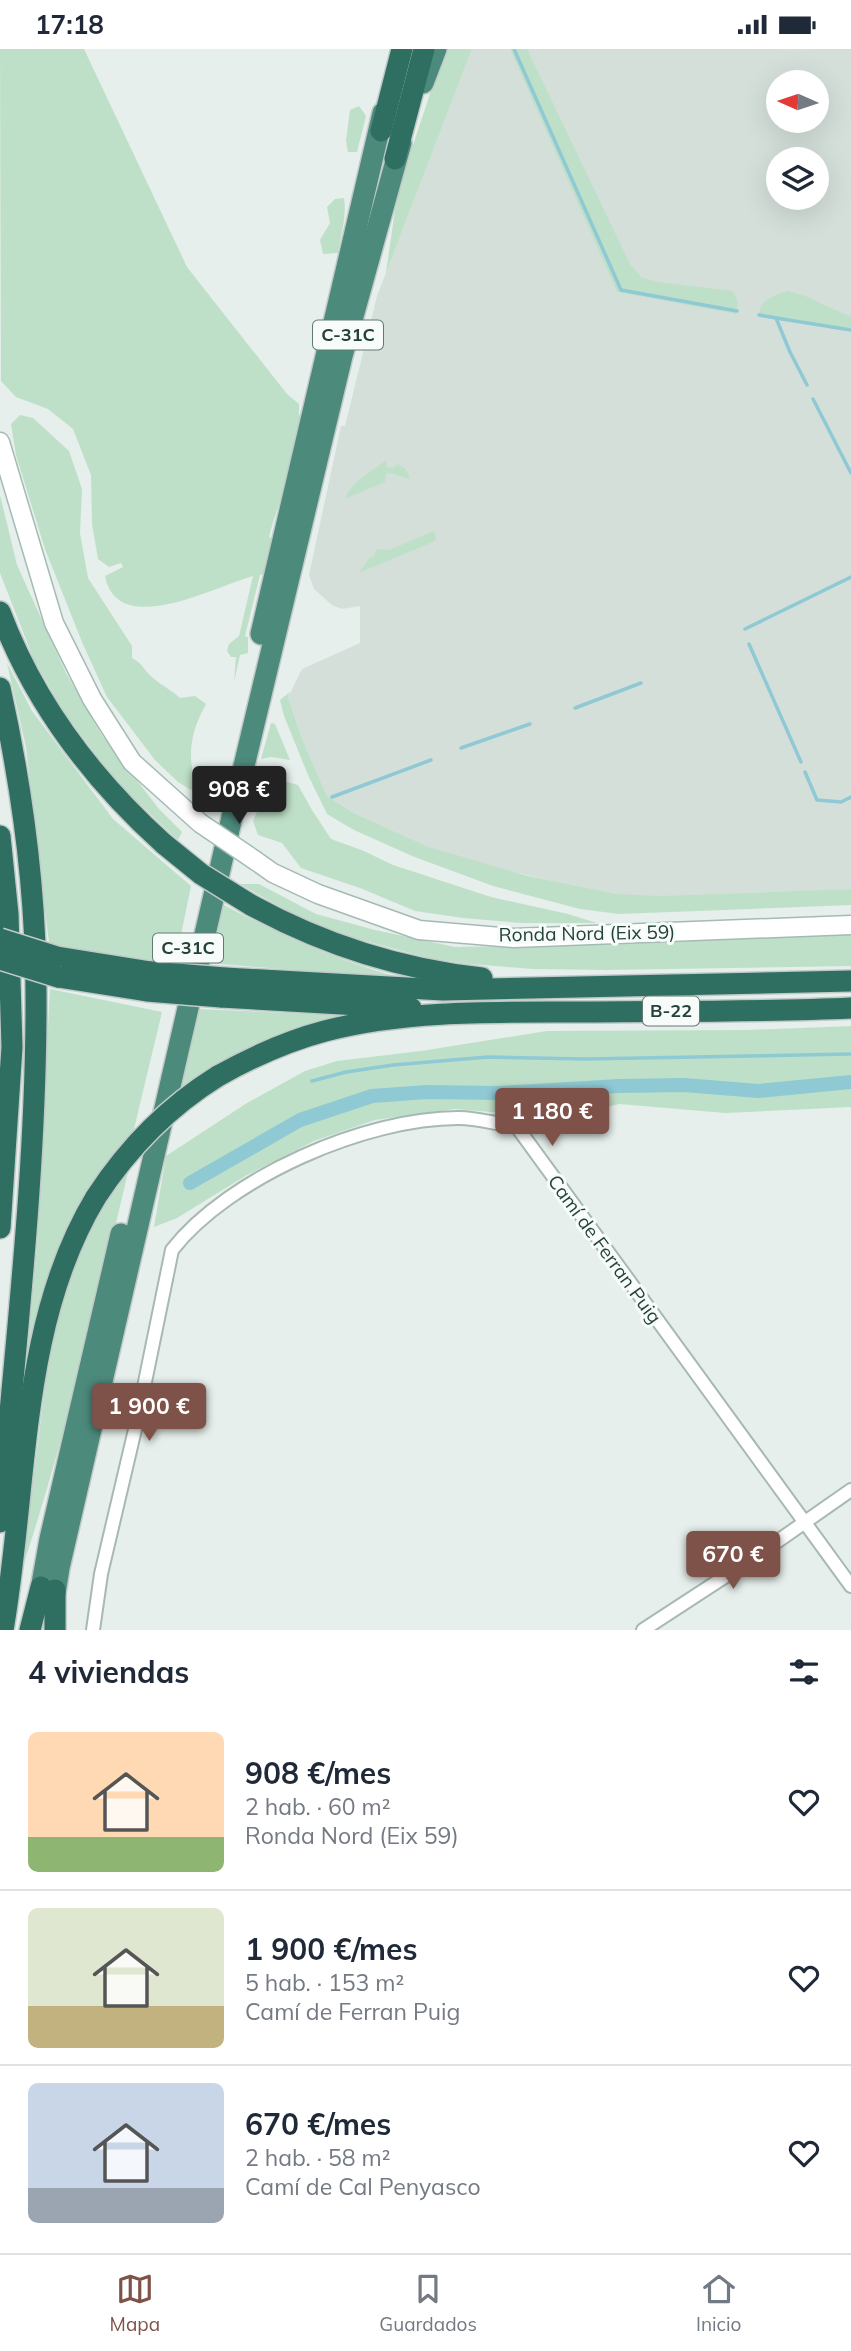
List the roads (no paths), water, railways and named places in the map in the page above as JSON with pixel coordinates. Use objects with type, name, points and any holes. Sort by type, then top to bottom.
[{"type":"highway","name":"C-31C","points":[[381,131],[394,49]]},
{"type":"highway","name":"C-31C","points":[[49,1630],[48,1589],[59,1499],[231,761],[402,49]]},
{"type":"highway","name":"C-31C","points":[[48,1589],[342,356],[424,49]]},
{"type":"highway","points":[[395,159],[436,49]]},
{"type":"highway","points":[[0,612],[31,680],[65,735],[110,792],[164,844],[201,874],[251,905],[316,937],[390,963],[456,975],[554,986]]},
{"type":"highway","points":[[0,688],[15,765],[28,857],[36,990],[32,1140],[0,1522]]},
{"type":"highway","points":[[0,836],[8,914],[12,1047],[0,1228]]},
{"type":"highway","name":"B-22","points":[[0,939],[57,967]]},
{"type":"highway","name":"B-22","points":[[0,959],[149,981],[491,1012],[851,1008]]},
{"type":"highway","name":"B-22","points":[[223,987],[433,989],[851,981]]},
{"type":"highway","points":[[3,1630],[44,1328],[63,1262],[75,1235],[96,1197],[120,1163],[178,1104],[218,1076],[282,1045],[327,1030],[400,1019],[491,1012]]},
{"type":"highway","points":[[32,1630],[48,1589]]},
{"type":"highway","points":[[48,1589],[55,1630]]},
{"type":"main road","name":"Ronda Nord (Eix 59)","points":[[0,442],[54,623],[92,699],[132,762],[200,823],[273,873],[318,894],[419,930],[514,938],[851,925]]},
{"type":"street","name":"Camí de Ferran Puig","points":[[93,1630],[101,1574],[137,1421],[172,1249],[183,1235],[223,1200],[332,1143],[385,1126],[459,1118],[517,1127],[851,1586]]},
{"type":"street","points":[[643,1630],[851,1490]]},
{"type":"waterway","points":[[514,49],[621,290],[737,311]]},
{"type":"waterway","points":[[759,315],[776,318],[807,385]]},
{"type":"waterway","points":[[776,318],[851,330]]},
{"type":"waterway","points":[[813,399],[851,473]]},
{"type":"waterway","points":[[745,629],[851,577]]},
{"type":"waterway","points":[[749,644],[801,762]]},
{"type":"waterway","points":[[575,708],[641,683]]},
{"type":"waterway","points":[[461,748],[530,724]]},
{"type":"waterway","points":[[332,797],[431,760]]},
{"type":"waterway","points":[[805,772],[817,800],[841,802],[851,797]]},
{"type":"waterway","points":[[312,1081],[346,1072],[393,1065],[488,1057],[585,1059],[851,1054]]},
{"type":"waterway","points":[[190,1183],[300,1120],[372,1096],[684,1085],[758,1091],[851,1082]]}]
